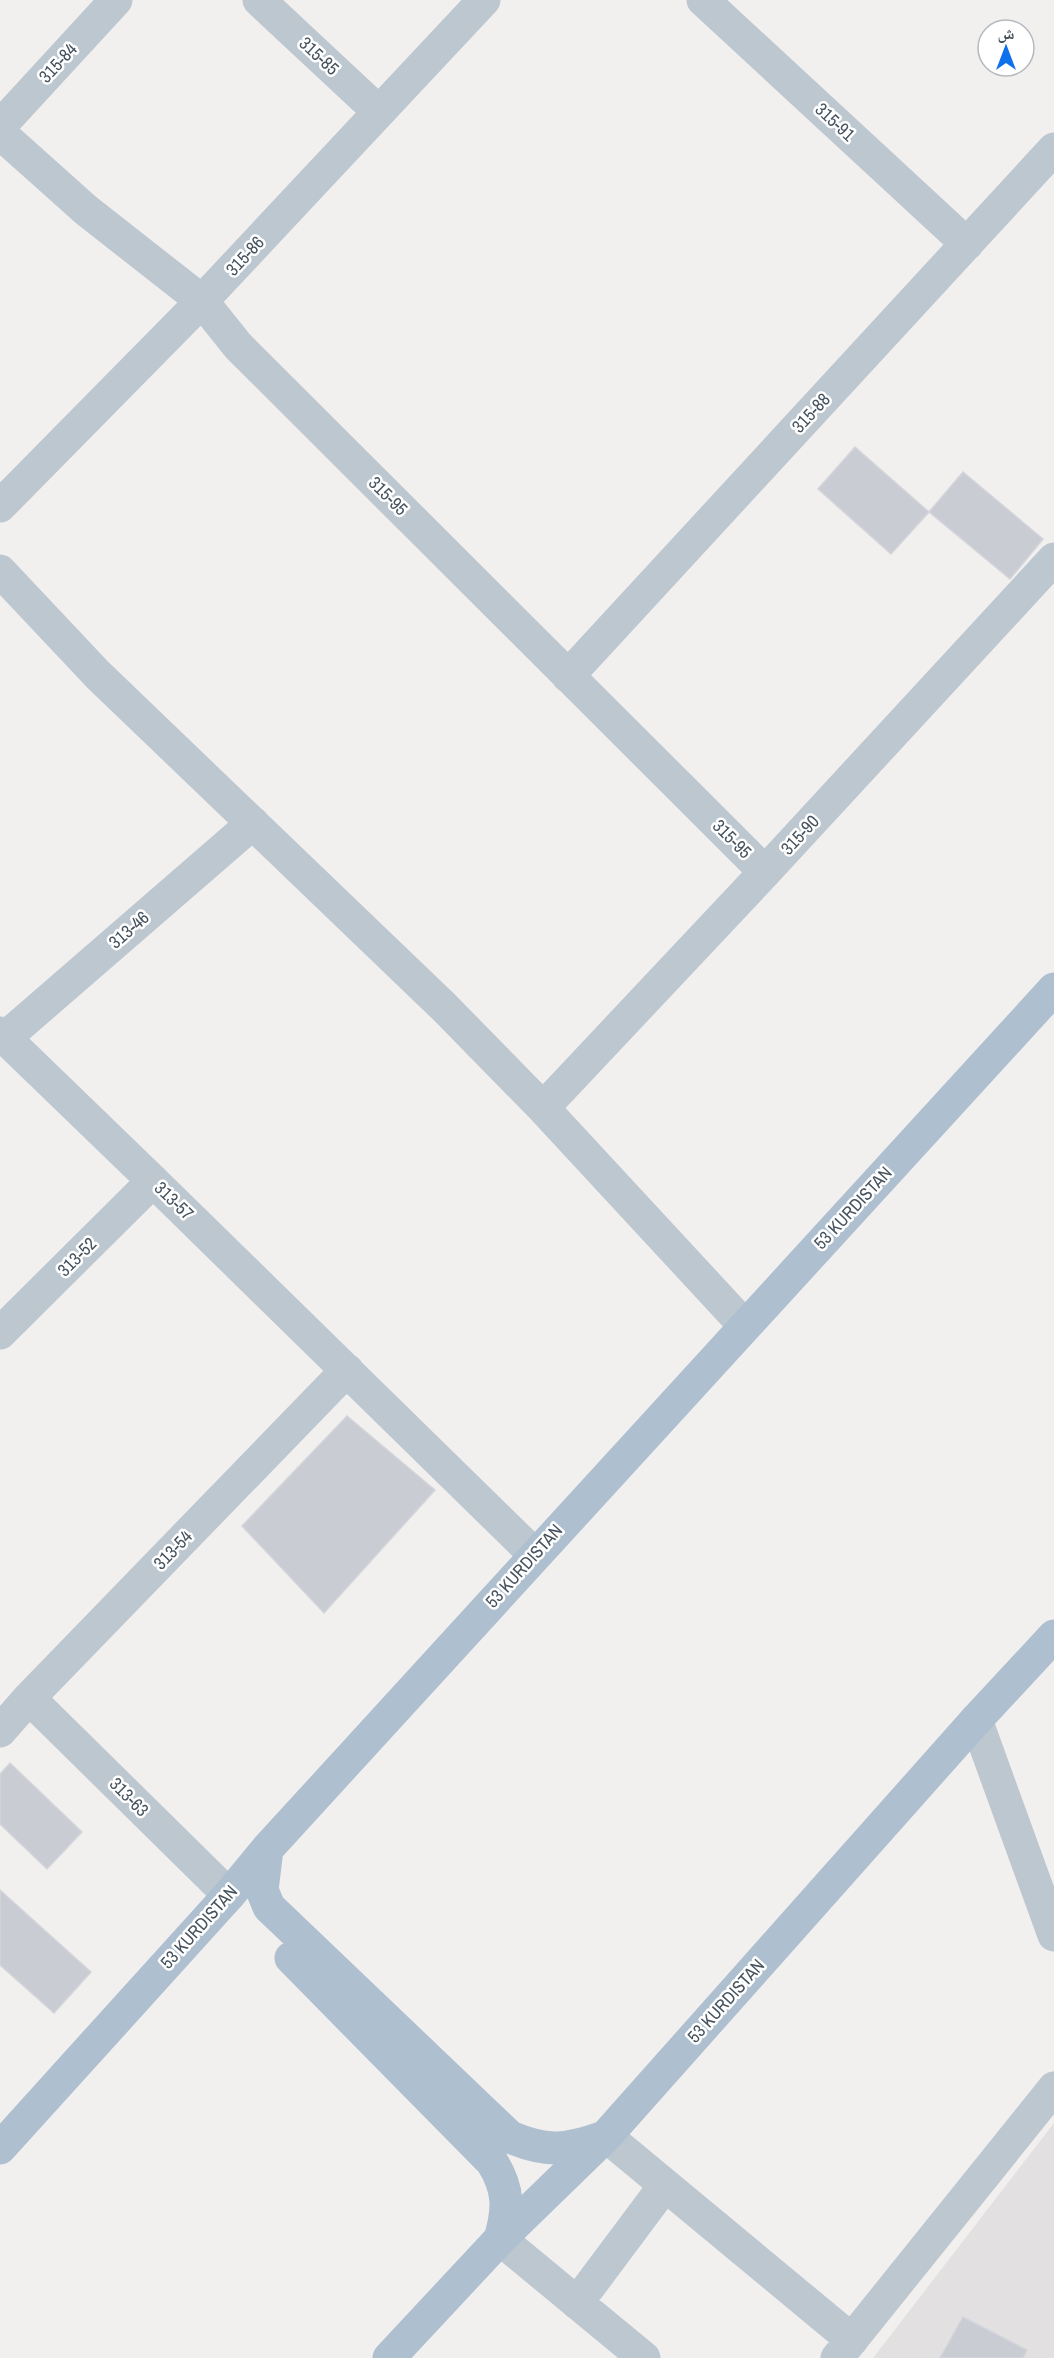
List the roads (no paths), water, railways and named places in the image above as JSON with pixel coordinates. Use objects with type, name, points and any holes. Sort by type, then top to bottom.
[{"type":"main road","name":"53 KURDISTAN","points":[[0,2148],[534,1554],[1054,989]]},
{"type":"main road","name":"53 KURDISTAN","points":[[389,2358],[500,2239],[606,2136],[976,1720],[1054,1636]]},
{"type":"main road","points":[[267,1849],[262,1890],[269,1907],[510,2137],[531,2146],[552,2149],[574,2147],[606,2136]]},
{"type":"main road","points":[[229,1895],[492,2162],[501,2177],[506,2198],[506,2219],[500,2239]]},
{"type":"street","name":"315-84","points":[[0,126],[116,0]]},
{"type":"street","name":"315-85","points":[[259,0],[379,112]]},
{"type":"street","name":"315-86","points":[[0,506],[202,301],[484,0]]},
{"type":"street","name":"315-91","points":[[703,0],[967,244]]},
{"type":"street","name":"315-95","points":[[0,133],[87,210],[202,301],[238,346],[765,872]]},
{"type":"street","name":"315-88","points":[[568,676],[1054,149]]},
{"type":"street","name":"315-90","points":[[543,1108],[1054,560]]},
{"type":"street","points":[[0,571],[98,675],[446,1008],[543,1108],[744,1325]]},
{"type":"street","name":"313-46","points":[[2,1036],[253,823]]},
{"type":"street","name":"313-57","points":[[2,1036],[534,1554]]},
{"type":"street","name":"313-52","points":[[0,1333],[153,1181]]},
{"type":"street","name":"313-54","points":[[0,1731],[29,1698],[347,1370]]},
{"type":"street","name":"313-63","points":[[29,1698],[229,1895]]},
{"type":"street","points":[[976,1720],[1054,1935]]},
{"type":"street","points":[[606,2136],[665,2185],[844,2349],[1054,2088]]},
{"type":"street","points":[[577,2303],[665,2185]]},
{"type":"street","points":[[500,2239],[644,2358]]}]
